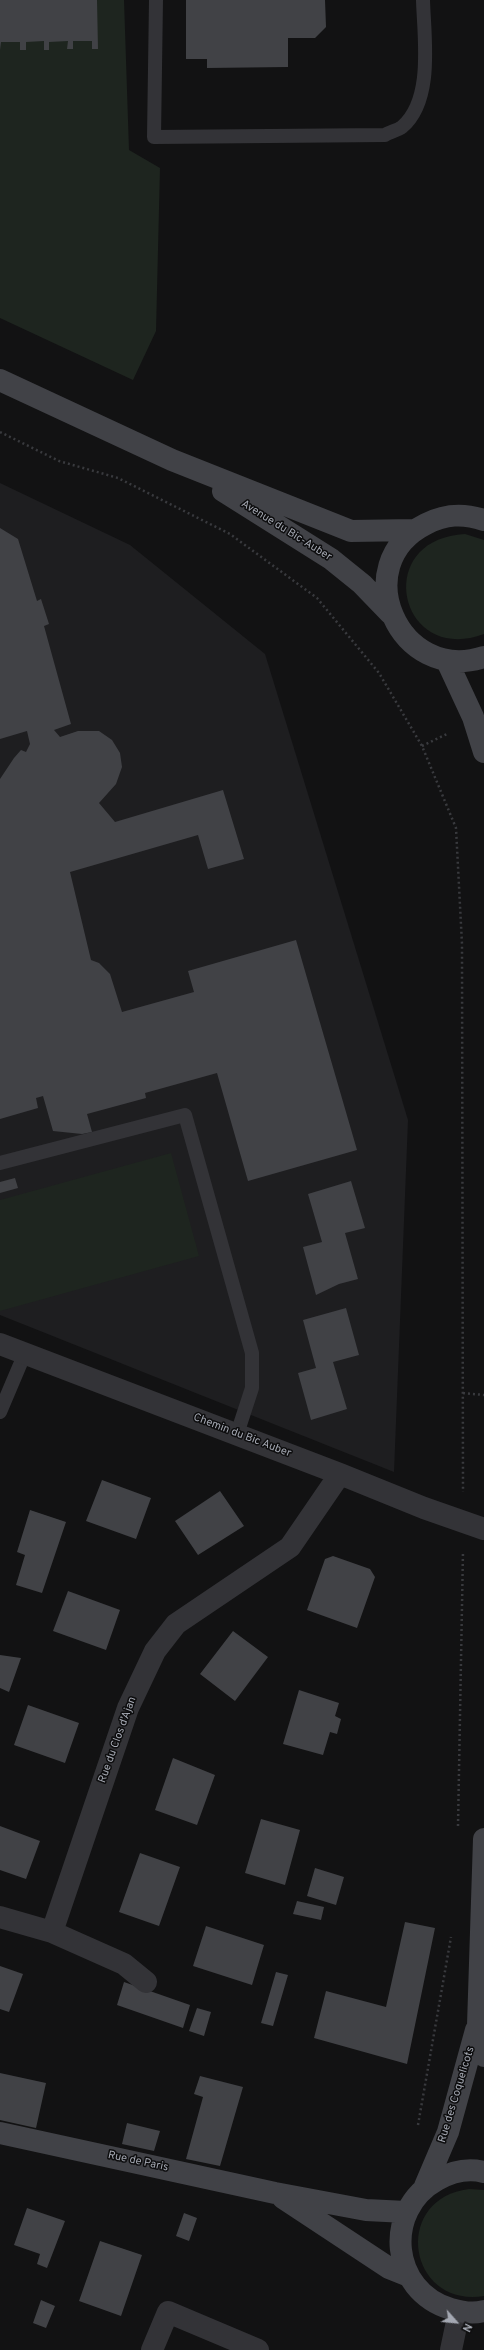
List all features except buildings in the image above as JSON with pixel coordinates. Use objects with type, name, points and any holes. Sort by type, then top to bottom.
[{"type":"main road","name":"Avenue du Bic-Auber","points":[[0,380],[172,460],[351,531],[414,530]]},
{"type":"main road","name":"Avenue du Bic-Auber","points":[[172,460],[331,558],[362,584],[390,613]]},
{"type":"main road","points":[[484,520],[468,514],[440,517],[414,530],[399,547],[389,567],[386,590],[390,613],[403,635],[423,652],[447,661],[471,661],[484,657]]},
{"type":"main road","points":[[447,661],[473,717],[484,752]]},
{"type":"main road","name":"Rue des Coquelicots","points":[[484,1839],[478,2025],[484,2056]]},
{"type":"main road","name":"Rue des Coquelicots","points":[[425,2186],[448,2132],[478,2025]]},
{"type":"main road","name":"Rue de Paris","points":[[0,2133],[275,2193],[366,2210],[406,2212]]},
{"type":"main road","points":[[484,2172],[476,2170],[449,2173],[425,2186],[406,2212],[400,2244],[402,2261],[409,2276],[430,2300],[459,2312],[484,2311]]},
{"type":"main road","name":"Rue de Paris","points":[[275,2193],[389,2268],[409,2276]]},
{"type":"street","name":"Chemin du Bic Auber","points":[[0,1344],[237,1434],[424,1508],[484,1529]]},
{"type":"street","name":"Rue du Clos d’Ajan","points":[[52,1932],[128,1708],[155,1651],[176,1624],[290,1547],[340,1474]]},
{"type":"street","points":[[0,1917],[52,1932],[124,1964],[146,1982]]},
{"type":"street","points":[[152,2350],[168,2312],[258,2350]]},
{"type":"street","points":[[451,2350],[459,2312]]},
{"type":"lane","points":[[156,0],[154,137],[385,135],[402,127],[416,108],[425,76],[423,0]]},
{"type":"lane","points":[[0,1163],[185,1115],[252,1353],[252,1388],[237,1434]]},
{"type":"lane","points":[[0,1412],[25,1353]]},
{"type":"path","points":[[0,432],[59,461],[118,478],[230,534],[317,598],[379,673],[422,746],[456,828],[462,944],[463,1493]]},
{"type":"path","points":[[422,746],[452,731]]},
{"type":"path","points":[[463,1393],[484,1395]]},
{"type":"path","points":[[458,1830],[463,1551]]},
{"type":"path","points":[[417,2128],[452,1932]]},
{"type":"shaded area","points":[[0,0],[124,0],[129,150],[160,168],[156,331],[133,380],[0,318]]},
{"type":"shaded area","points":[[0,483],[130,545],[265,654],[408,1120],[394,1472],[0,1315]]},
{"type":"shaded area","points":[[465,534],[484,540],[484,634],[455,639],[432,633],[416,618],[407,598],[407,576],[416,556],[435,541]]},
{"type":"shaded area","points":[[171,1153],[199,1256],[0,1311],[0,1200]]},
{"type":"shaded area","points":[[469,2189],[484,2190],[484,2296],[458,2295],[439,2286],[425,2270],[419,2251],[419,2230],[428,2212],[444,2197]]}]
